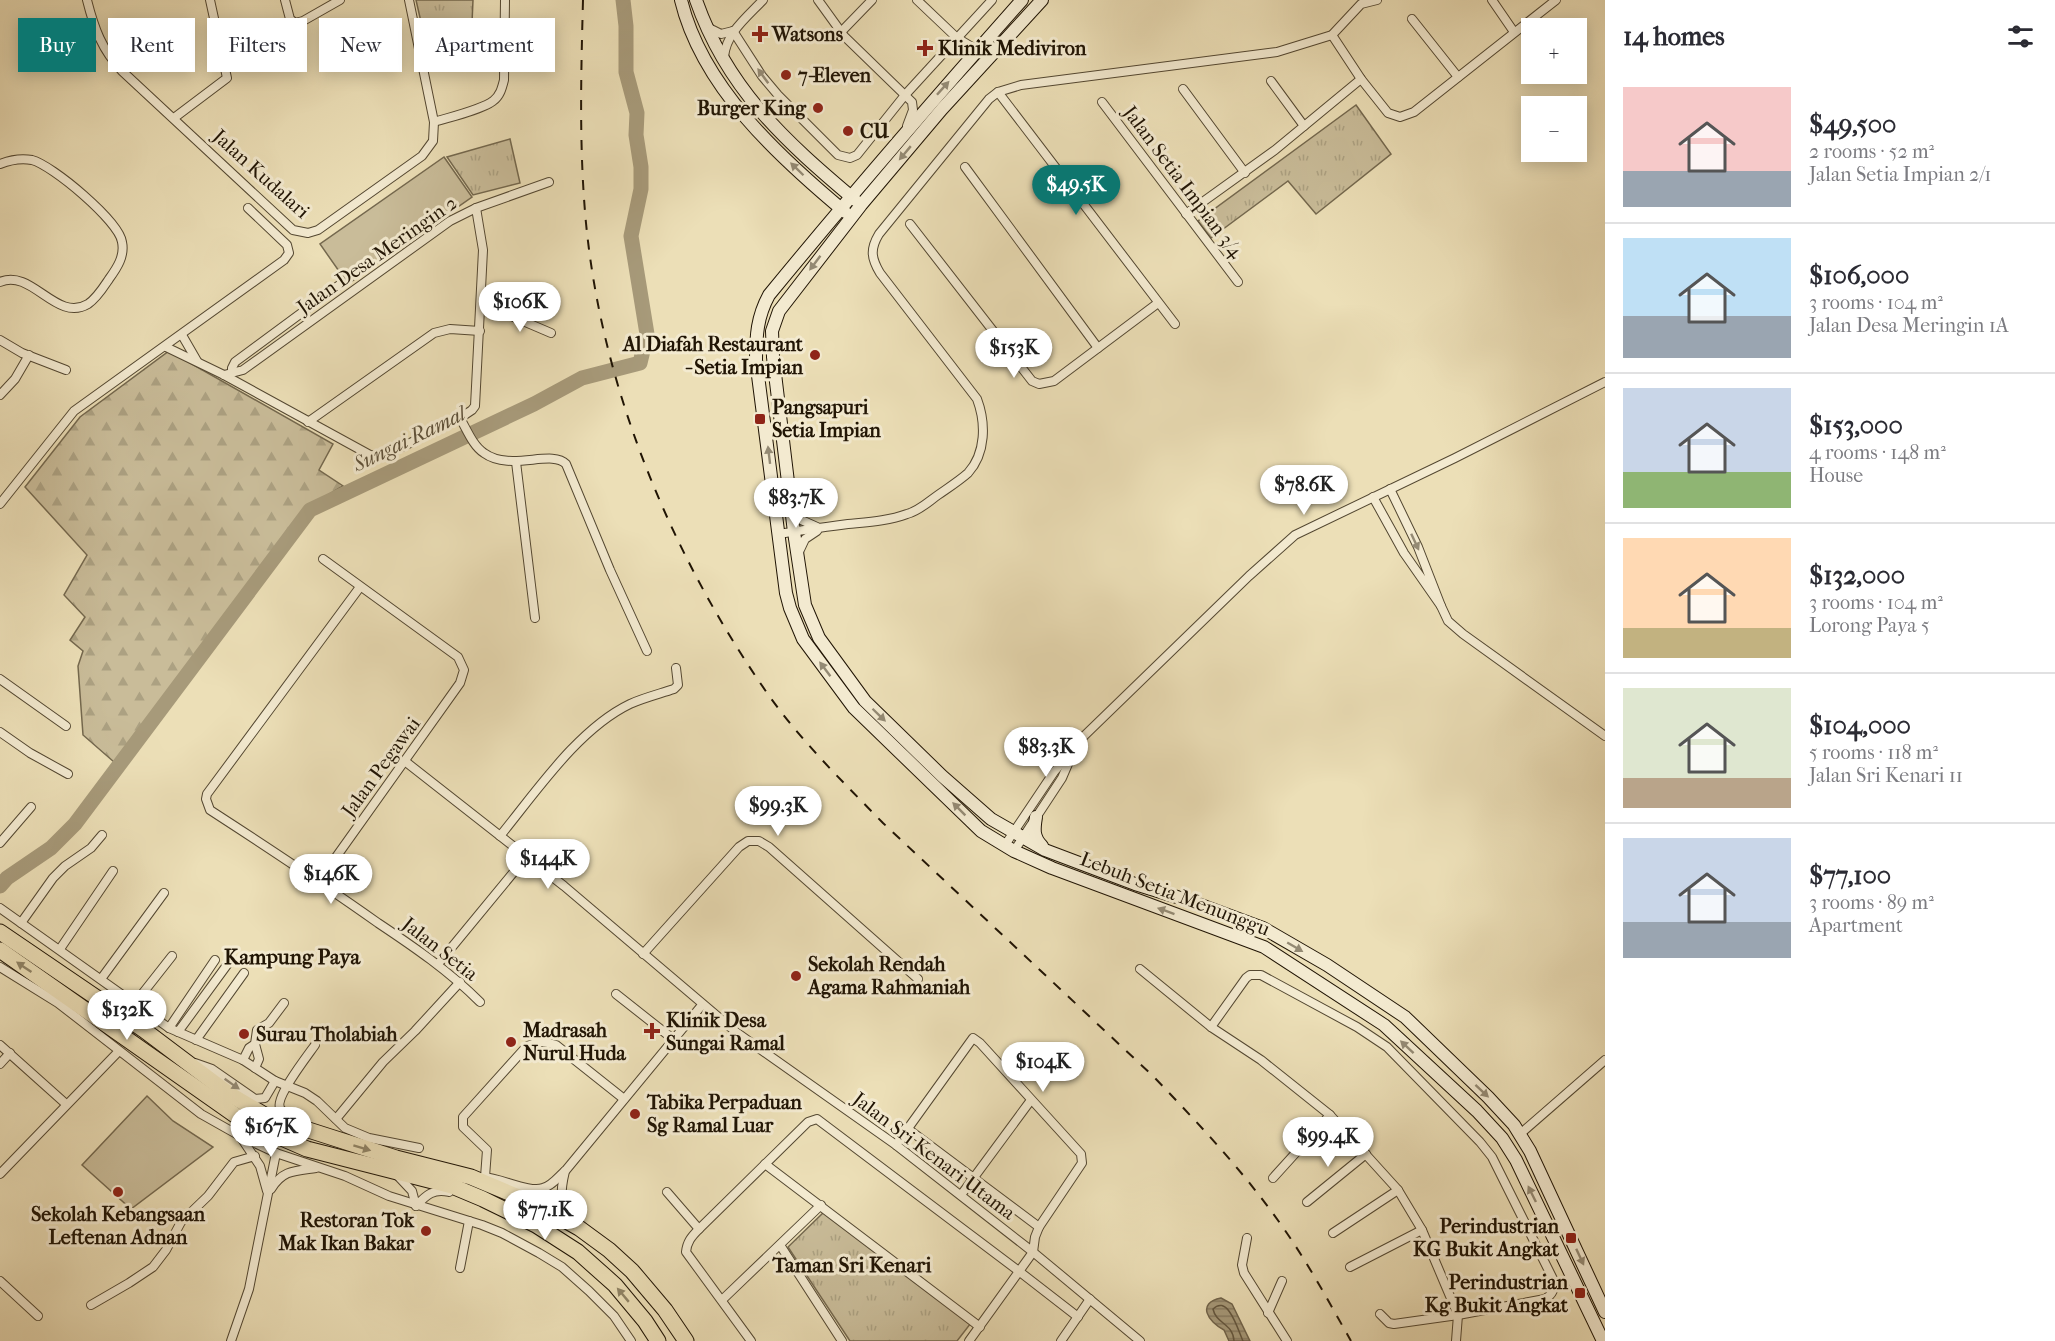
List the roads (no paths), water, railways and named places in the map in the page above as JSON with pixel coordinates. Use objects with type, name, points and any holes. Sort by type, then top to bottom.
[{"type":"highway","points":[[1,926],[229,1094],[268,1117],[396,1158],[478,1177],[579,1227],[632,1271],[665,1310],[686,1341]]},
{"type":"highway","points":[[0,950],[234,1115],[307,1149],[452,1186],[536,1225],[578,1252],[615,1285],[645,1321],[658,1341]]},
{"type":"street","name":"Jalan Kudalari","points":[[87,0],[100,43],[109,57],[293,230],[308,233],[326,225],[422,156],[433,141],[434,122]]},
{"type":"street","points":[[174,118],[227,78],[210,0]]},
{"type":"street","points":[[285,0],[290,19],[295,23],[303,21],[340,0]]},
{"type":"street","points":[[409,0],[434,122],[486,105],[495,100],[501,90],[504,80],[505,0]]},
{"type":"street","points":[[681,0],[684,14],[702,54],[735,105],[776,149],[850,217]]},
{"type":"street","points":[[696,0],[706,27],[724,61],[753,103],[775,128],[861,205]]},
{"type":"street","points":[[724,61],[724,50],[733,31],[763,0]]},
{"type":"street","points":[[818,0],[841,32],[912,102],[913,110],[900,140]]},
{"type":"street","points":[[841,32],[872,0]]},
{"type":"street","points":[[917,0],[957,38],[977,50]]},
{"type":"street","points":[[733,31],[762,76],[778,95],[838,155],[850,158],[857,155],[906,95],[992,0]]},
{"type":"street","points":[[850,196],[1022,0]]},
{"type":"street","points":[[1018,834],[991,819],[968,800],[865,701],[819,638],[810,621],[797,555],[773,357],[772,331],[779,311],[850,217],[942,109],[1042,0]]},
{"type":"street","points":[[779,534],[883,520],[917,510],[967,474],[974,465],[983,440],[984,425],[977,399],[880,273],[873,262],[872,252],[879,234],[982,106],[998,92],[1021,86],[1277,52],[1332,35],[1360,2],[1377,0]]},
{"type":"street","points":[[1492,0],[1514,32]]},
{"type":"street","points":[[1332,35],[1361,79],[1388,113],[1400,117],[1414,112],[1556,0]]},
{"type":"street","points":[[1412,19],[1458,77]]},
{"type":"street","points":[[706,27],[720,34],[733,31]]},
{"type":"street","points":[[1186,214],[1245,173],[1361,79]]},
{"type":"street","points":[[1271,81],[1304,126]]},
{"type":"street","points":[[1183,88],[1245,173]]},
{"type":"street","points":[[998,92],[1175,324]]},
{"type":"street","name":"Jalan Setia Impian 3/4","points":[[1102,102],[1238,282]]},
{"type":"street","points":[[0,164],[18,159],[31,160],[43,165],[85,196],[114,223],[119,231],[123,251],[121,261],[100,292],[90,303],[81,307],[70,308],[61,305],[16,279],[0,282]]},
{"type":"street","points":[[965,167],[1098,348]]},
{"type":"street","name":"Jalan Desa Meringin 2","points":[[228,373],[243,370],[450,221],[476,208],[549,182]]},
{"type":"street","name":"Lebuh Setia Menunggu","points":[[850,196],[769,295],[757,322],[756,360],[786,593],[803,639],[854,708],[981,831],[1009,848],[1052,868],[1264,947],[1384,1025],[1477,1111],[1502,1138],[1516,1160],[1603,1341]]},
{"type":"street","points":[[0,504],[74,411],[275,267],[289,253],[287,245],[248,207]]},
{"type":"street","points":[[166,346],[228,373],[308,422],[379,458],[460,418],[475,406],[483,250],[476,208]]},
{"type":"street","points":[[910,224],[1032,381],[1039,384],[1054,381],[1158,303]]},
{"type":"street","name":"Jalan Desa Meringin 2","points":[[228,373],[235,362],[342,284]]},
{"type":"street","points":[[481,303],[551,333]]},
{"type":"street","points":[[308,422],[434,333],[450,329],[480,331]]},
{"type":"street","points":[[182,335],[197,361]]},
{"type":"street","points":[[0,340],[66,370]]},
{"type":"street","points":[[0,394],[15,379],[29,355]]},
{"type":"street","points":[[1009,848],[1054,772],[1084,736],[1249,576],[1295,535],[1605,382]]},
{"type":"street","points":[[460,418],[475,444],[492,458],[516,462],[555,458],[566,464],[647,651]]},
{"type":"street","points":[[516,462],[535,618]]},
{"type":"street","points":[[1390,489],[1418,548],[1448,621],[1605,736]]},
{"type":"street","points":[[1373,498],[1404,553],[1441,606]]},
{"type":"street","points":[[791,509],[797,518],[811,526],[823,528]]},
{"type":"street","points":[[797,555],[805,539],[823,528]]},
{"type":"street","points":[[323,559],[360,587]]},
{"type":"street","name":"Jalan Pegawai","points":[[319,881],[406,762],[460,683],[464,670],[458,657],[360,587]]},
{"type":"street","name":"Jalan Setia","points":[[360,587],[207,794],[206,799],[210,810],[319,881],[438,964],[480,1002]]},
{"type":"street","points":[[500,836],[593,727],[630,704],[674,689],[678,685],[676,668]]},
{"type":"street","points":[[0,679],[66,726]]},
{"type":"street","points":[[0,732],[30,753],[68,774]]},
{"type":"street","points":[[1018,834],[1036,817],[1062,778],[1075,749]]},
{"type":"street","name":"Jalan Sri Kenari Utama","points":[[406,762],[527,856],[736,1032],[896,1145],[1033,1252],[1140,1341]]},
{"type":"street","points":[[0,843],[31,807]]},
{"type":"street","points":[[1036,817],[1035,838],[1046,850]]},
{"type":"street","name":"Lebuh Setia Menunggu","points":[[1018,834],[1046,850],[1135,884],[1190,901],[1263,928],[1327,964],[1405,1017],[1514,1125],[1530,1150],[1605,1312]]},
{"type":"street","points":[[18,920],[53,878],[65,866],[91,848],[102,835]]},
{"type":"street","points":[[643,954],[739,847],[748,841],[759,841],[790,865],[918,979]]},
{"type":"street","points":[[438,964],[527,856]]},
{"type":"street","points":[[60,949],[113,871]]},
{"type":"street","points":[[101,979],[164,893]]},
{"type":"street","points":[[2,909],[169,1028],[243,1060],[275,1081],[288,1085],[317,1101],[345,1128],[369,1138],[419,1148]]},
{"type":"street","points":[[1,926],[5,917],[2,909]]},
{"type":"street","points":[[1,926],[7,918],[18,920]]},
{"type":"street","points":[[135,1003],[172,956]]},
{"type":"street","points":[[169,1028],[215,960]]},
{"type":"street","points":[[178,1032],[227,965]]},
{"type":"street","points":[[0,967],[58,1003],[201,1114],[240,1136],[276,1154],[360,1182],[416,1206],[469,1221],[520,1242],[562,1267],[614,1316],[632,1341]]},
{"type":"street","points":[[1140,969],[1211,1027],[1261,1060],[1330,1115],[1398,1191],[1422,1230],[1458,1315],[1456,1341]]},
{"type":"street","points":[[196,1040],[244,973]]},
{"type":"street","points":[[1211,1027],[1246,978],[1255,974],[1261,975],[1318,1006],[1387,1047],[1480,1142],[1502,1174],[1554,1281],[1551,1295],[1545,1299],[1394,1324],[1389,1323],[1380,1314]]},
{"type":"street","points":[[336,1119],[382,1062],[415,1031],[460,982]]},
{"type":"street","points":[[616,994],[674,1039]]},
{"type":"street","points":[[255,1068],[259,1059],[255,1044],[257,1030],[269,1023],[284,1003]]},
{"type":"street","points":[[624,1099],[556,1045],[546,1041],[535,1042],[526,1047],[463,1117],[463,1127],[487,1150],[478,1177],[496,1178],[529,1189],[544,1188],[552,1183],[566,1170],[702,1005]]},
{"type":"street","points":[[896,1145],[973,1038],[1081,1154],[1082,1163],[1039,1227],[1033,1252],[969,1341]]},
{"type":"street","points":[[243,1060],[249,1048],[255,1044]]},
{"type":"street","points":[[0,1045],[66,1104]]},
{"type":"street","points":[[315,1045],[288,1085],[280,1102],[280,1108],[286,1114],[334,1139]]},
{"type":"street","points":[[0,1174],[118,1051]]},
{"type":"street","points":[[0,1064],[10,1053]]},
{"type":"street","points":[[181,1057],[212,1070],[255,1099],[265,1098],[275,1081]]},
{"type":"street","points":[[1520,1134],[1605,1060]]},
{"type":"street","points":[[961,1195],[1031,1100]]},
{"type":"street","points":[[1273,1178],[1330,1115]]},
{"type":"street","points":[[751,1341],[687,1252],[689,1239],[808,1122],[817,1119],[1078,1317]]},
{"type":"street","points":[[908,1129],[1039,1227]]},
{"type":"street","points":[[240,1136],[255,1156],[264,1176],[268,1195]]},
{"type":"street","points":[[231,1341],[249,1289],[276,1154]]},
{"type":"street","points":[[1307,1202],[1366,1154]]},
{"type":"street","points":[[91,1305],[153,1267],[166,1250],[186,1215],[208,1196],[234,1162],[255,1156]]},
{"type":"street","points":[[765,1164],[980,1327]]},
{"type":"street","points":[[268,1195],[278,1177],[317,1168]]},
{"type":"street","points":[[391,1170],[412,1191],[416,1206]]},
{"type":"street","points":[[566,1170],[561,1200],[566,1211],[579,1227]]},
{"type":"street","points":[[416,1206],[426,1195],[443,1190],[483,1199]]},
{"type":"street","points":[[1333,1233],[1398,1191]]},
{"type":"street","points":[[667,1192],[699,1229]]},
{"type":"street","points":[[722,1300],[821,1205]]},
{"type":"street","points":[[460,1268],[469,1221]]},
{"type":"street","points":[[1350,1267],[1422,1230]]},
{"type":"street","points":[[1535,1240],[1550,1233]]},
{"type":"street","points":[[1247,1238],[1242,1265],[1244,1273],[1287,1341]]},
{"type":"street","points":[[780,1245],[842,1341]]},
{"type":"street","points":[[0,1281],[38,1316]]},
{"type":"street","points":[[1268,1313],[1282,1281]]},
{"type":"street","points":[[1061,1341],[1090,1299]]},
{"type":"water","points":[[1221,1298],[1232,1304],[1250,1341],[1229,1341],[1224,1330],[1209,1318],[1207,1308],[1209,1304]]},
{"type":"waterway","name":"Sungai Ramal","points":[[0,886],[7,878],[51,848],[75,824],[310,510],[534,404],[582,378],[640,363],[647,334],[631,236],[641,189],[641,167],[636,135],[637,113],[626,72],[626,26],[623,0]]},
{"type":"railway","points":[[583,0],[581,139],[586,223],[594,285],[608,347],[625,408],[646,468],[671,526],[731,638],[778,708],[821,759],[883,823],[1153,1076],[1237,1167],[1292,1240],[1351,1341]]},
{"type":"place","name":"Watsons","points":[[760,34]]},
{"type":"place","name":"Klinik Mediviron","points":[[925,48]]},
{"type":"place","name":"7-Eleven","points":[[786,75]]},
{"type":"place","name":"Burger King","points":[[818,108]]},
{"type":"place","name":"CU","points":[[848,131]]},
{"type":"place","name":"Al Diafah Restaurant - Setia Impian","points":[[815,355]]},
{"type":"place","name":"Pangsapuri Setia Impian","points":[[760,419]]},
{"type":"place","name":"Sekolah Rendah Agama Rahmaniah","points":[[796,976]]},
{"type":"place","name":"Klinik Desa Sungai Ramal","points":[[652,1031]]},
{"type":"place","name":"Surau Tholabiah","points":[[244,1034]]},
{"type":"place","name":"Madrasah Nurul Huda","points":[[511,1042]]},
{"type":"place","name":"Tabika Perpaduan Sg Ramal Luar","points":[[635,1114]]},
{"type":"place","name":"Sekolah Kebangsaan Leftenan Adnan","points":[[118,1192]]},
{"type":"place","name":"Restoran Tok Mak Ikan Bakar","points":[[426,1231]]},
{"type":"place","name":"Perindustrian KG Bukit Angkat","points":[[1571,1238]]},
{"type":"place","name":"Perindustrian Kg Bukit Angkat","points":[[1580,1293]]},
{"type":"district","name":"Kampung Paya","points":[[292,957]]},
{"type":"district","name":"Taman Sri Kenari","points":[[852,1265]]}]
